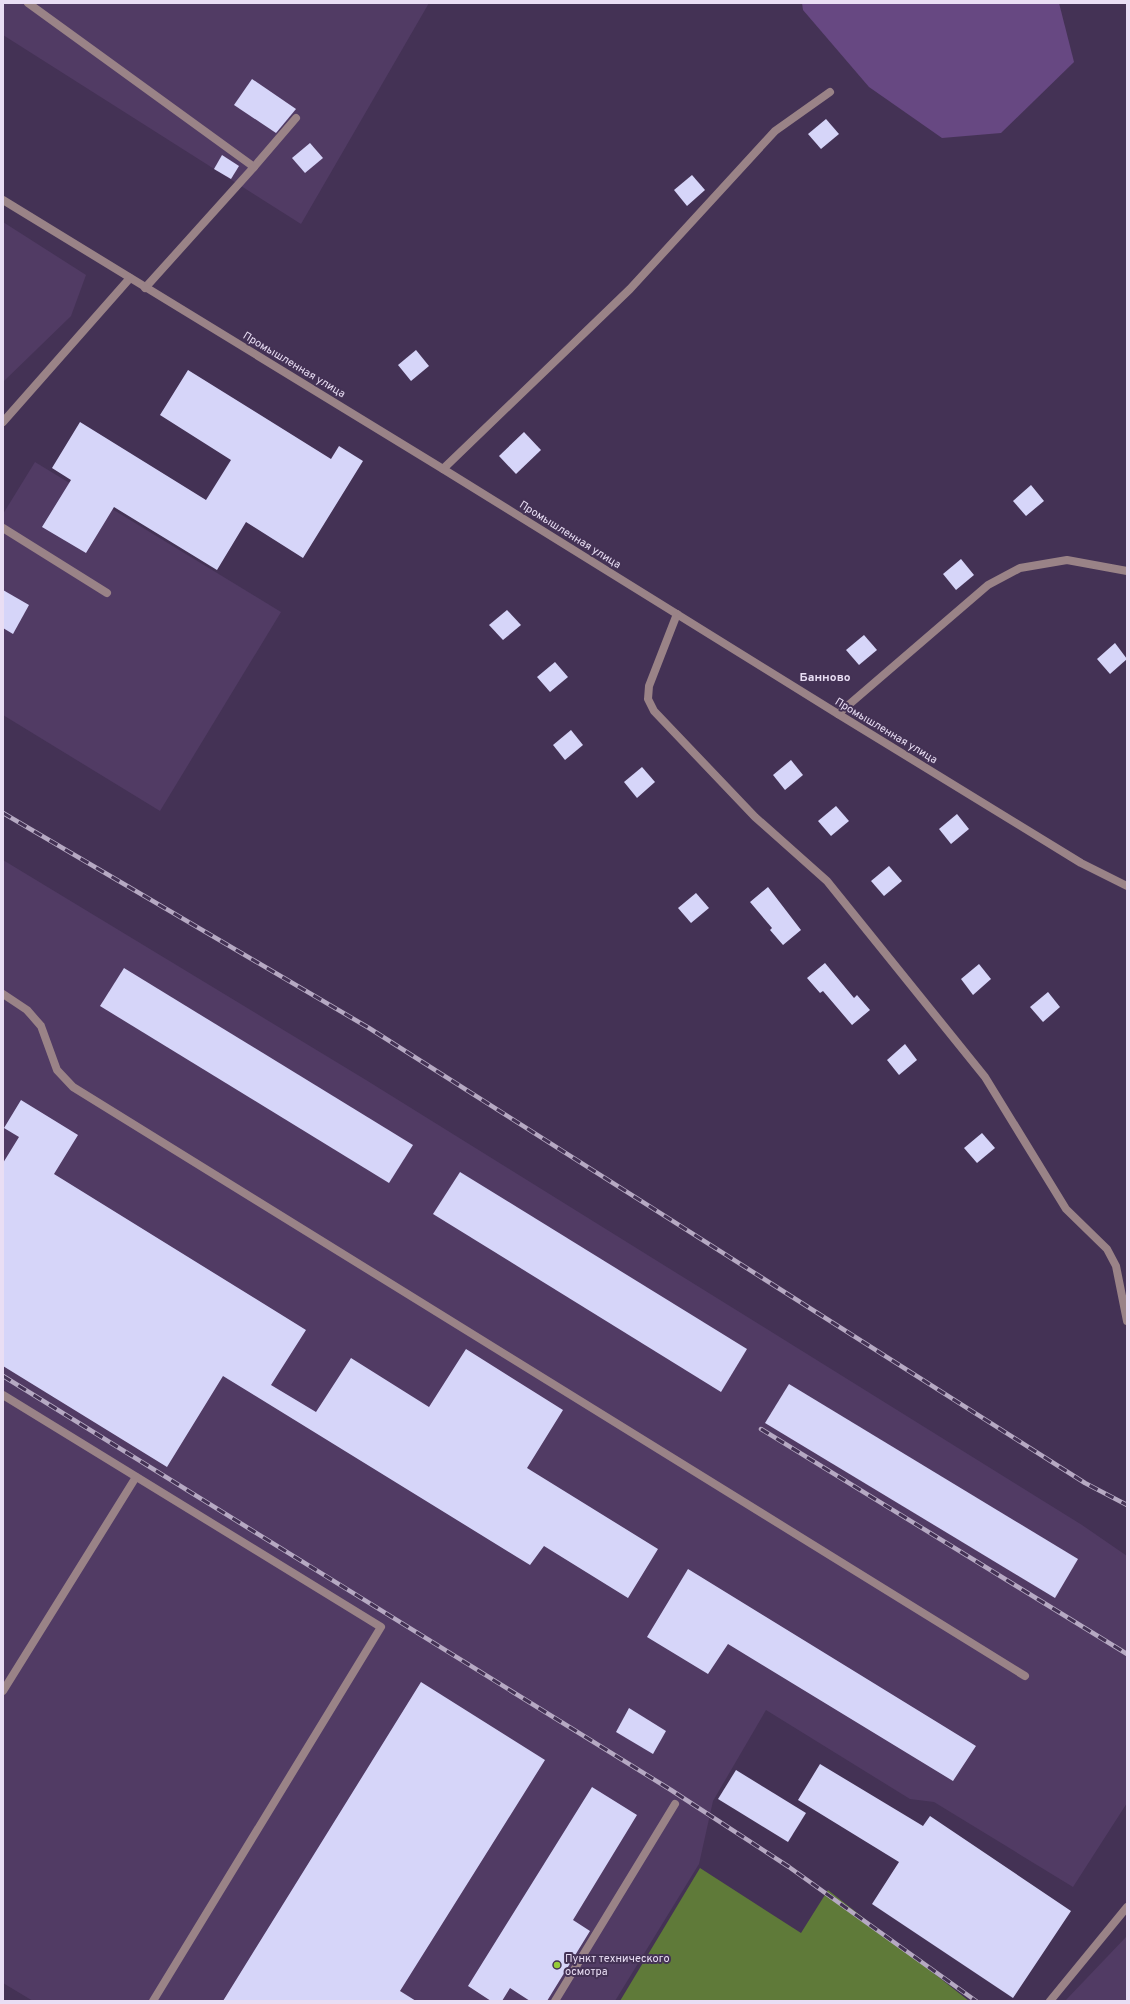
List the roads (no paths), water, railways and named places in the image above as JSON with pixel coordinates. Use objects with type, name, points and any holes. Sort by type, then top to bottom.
[{"type":"street","points":[[28,3],[254,167]]},
{"type":"street","points":[[443,469],[630,289],[775,131],[830,92]]},
{"type":"street","points":[[145,288],[296,118]]},
{"type":"street","name":"Промышленная улица","points":[[3,200],[443,469],[838,714],[1081,862],[1127,886]]},
{"type":"street","points":[[3,422],[130,278]]},
{"type":"street","points":[[3,528],[107,593]]},
{"type":"street","points":[[838,714],[988,584],[1020,568],[1067,560],[1127,571]]},
{"type":"street","points":[[678,614],[649,686],[648,699],[654,711],[755,817],[827,881],[985,1077],[1066,1209],[1107,1249],[1116,1266],[1127,1321]]},
{"type":"street","points":[[3,994],[27,1010],[41,1026],[57,1070],[73,1087],[1025,1676]]},
{"type":"street","points":[[3,1395],[381,1627],[153,2001]]},
{"type":"street","points":[[3,1691],[136,1477]]},
{"type":"street","points":[[555,2001],[675,1804]]},
{"type":"street","points":[[1050,2001],[1127,1907]]},
{"type":"railway","points":[[3,813],[369,1028],[1085,1483],[1127,1505]]},
{"type":"railway","points":[[3,1376],[671,1790],[789,1867],[976,2001]]},
{"type":"railway","points":[[761,1429],[1127,1654]]},
{"type":"place","name":"Пункт технического осмотра","points":[[557,1965]]},
{"type":"district","name":"Банново","points":[[825,678]]}]
